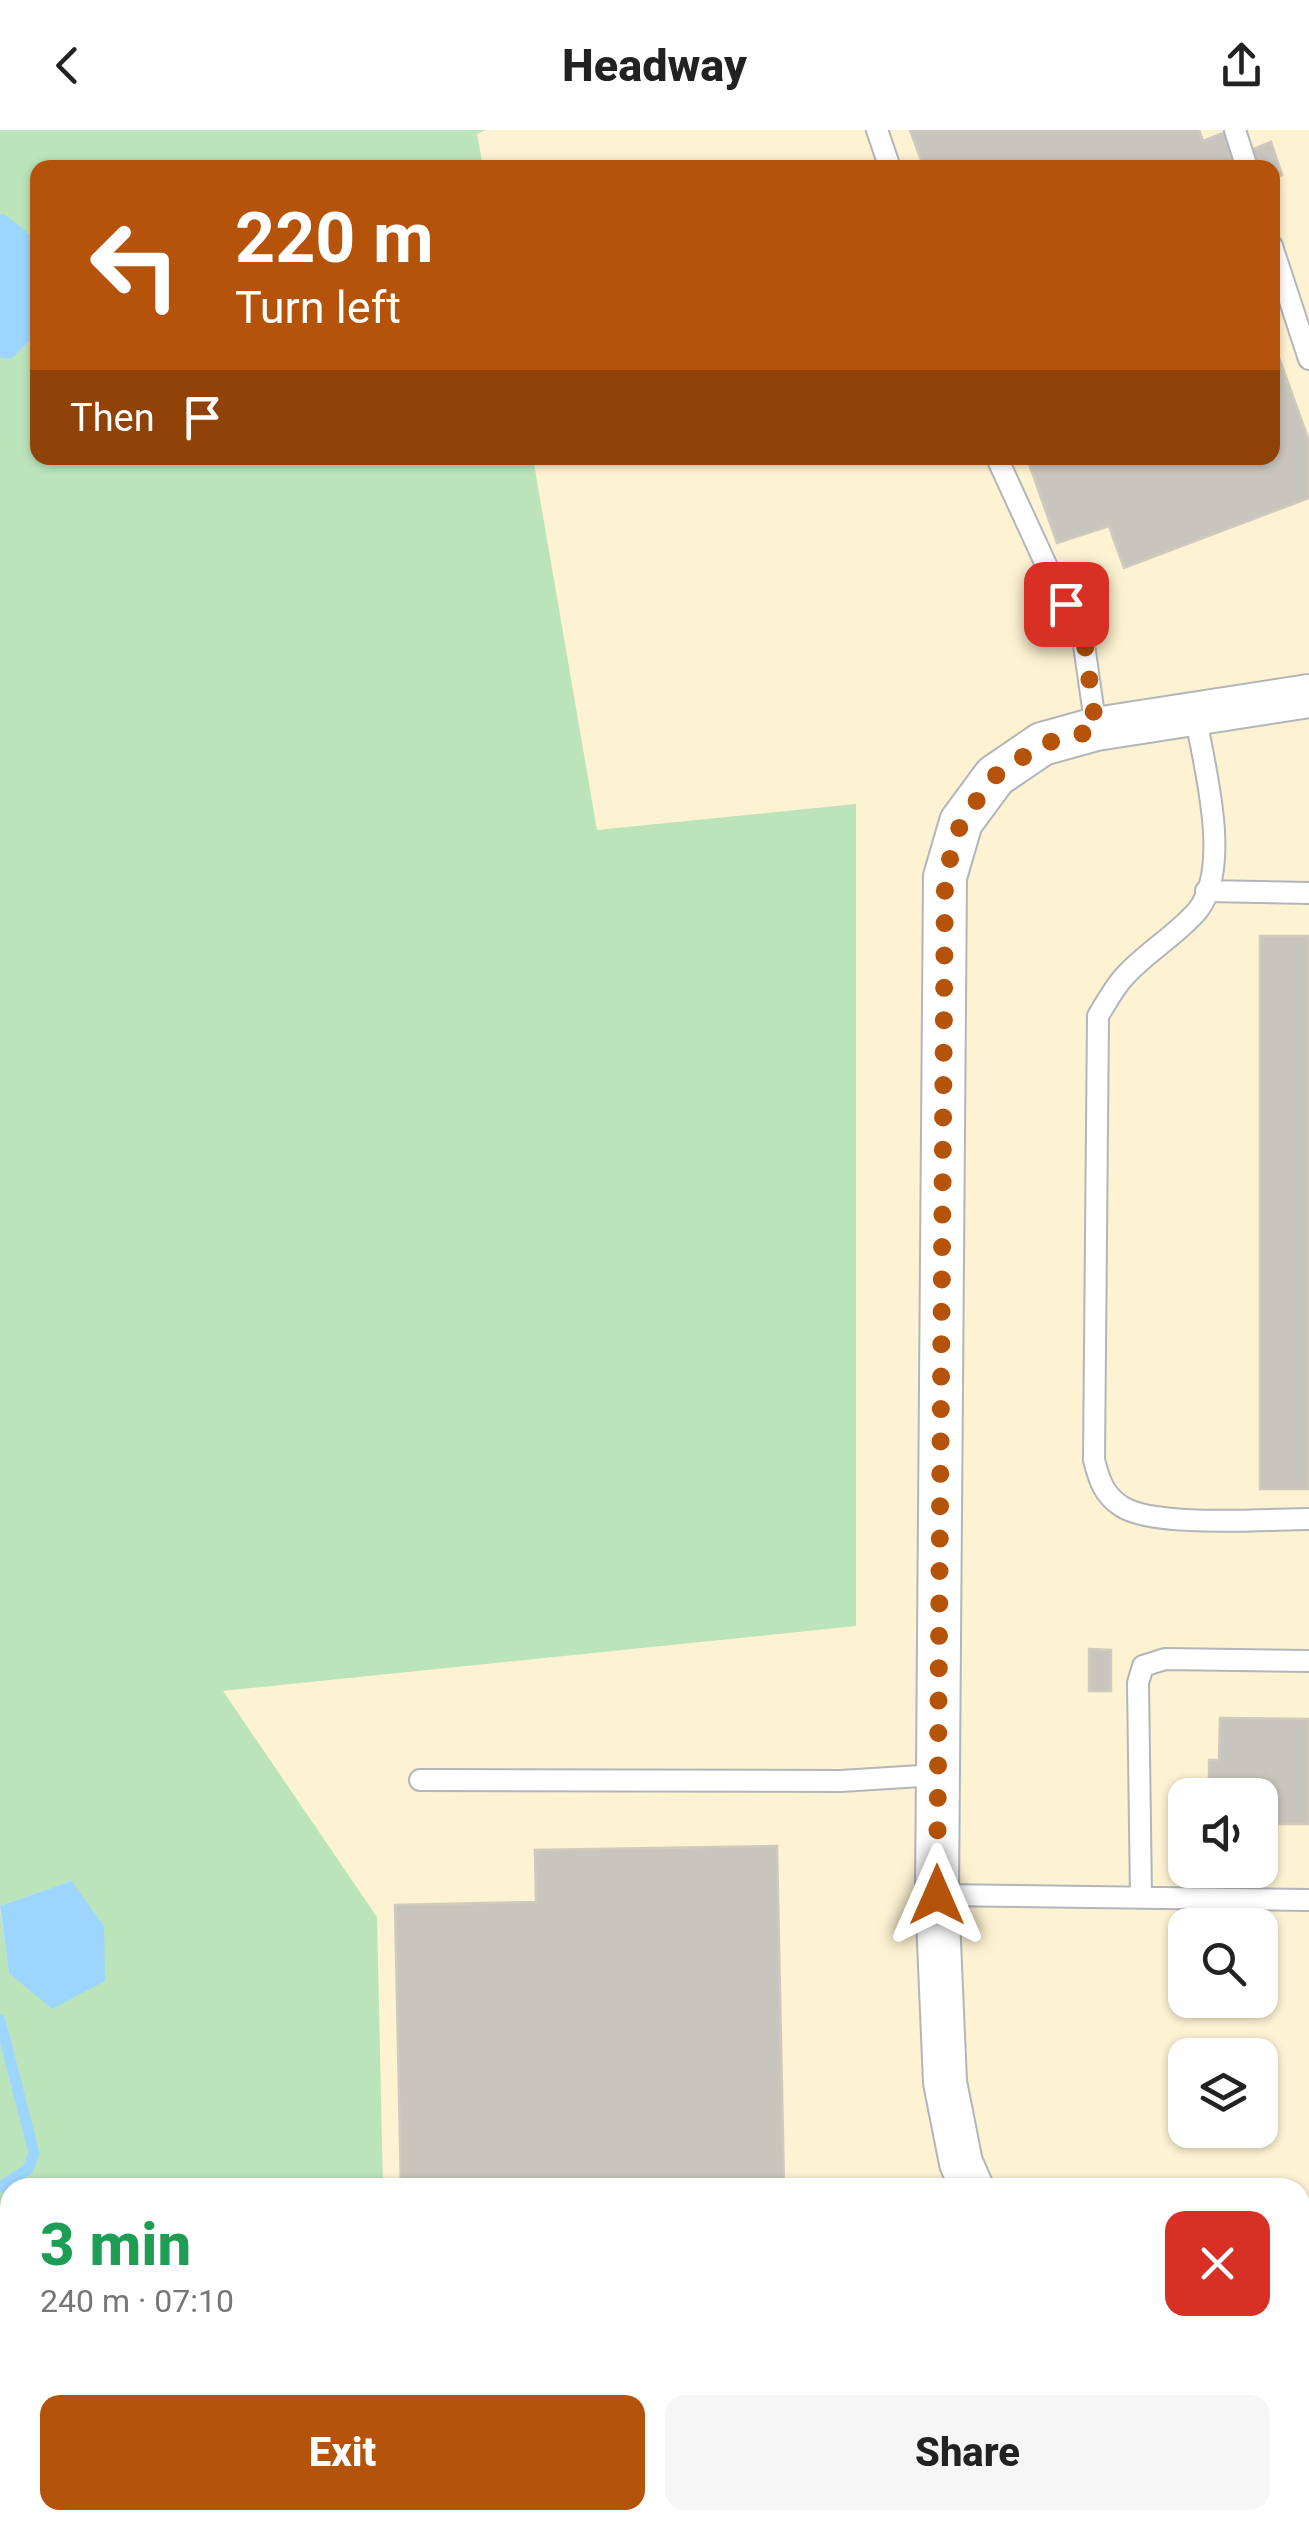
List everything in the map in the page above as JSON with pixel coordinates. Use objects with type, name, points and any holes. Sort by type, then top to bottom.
[{"type":"street","points":[[968,2178],[944,2082],[937,1895],[945,876],[961,822],[995,776],[1042,744],[1096,730],[1309,696]]},
{"type":"lane","points":[[877,130],[887,160]]},
{"type":"lane","points":[[1235,130],[1244,160]]},
{"type":"lane","points":[[1280,271],[1309,360]]},
{"type":"lane","points":[[1000,465],[1084,638],[1096,730]]},
{"type":"lane","points":[[1195,714],[1212,814],[1214,870],[1200,906],[1167,942],[1123,978],[1098,1016],[1094,1460],[1102,1488],[1123,1508],[1166,1519],[1309,1519]]},
{"type":"lane","points":[[1206,891],[1309,893]]},
{"type":"lane","points":[[1141,1897],[1138,1683],[1143,1666],[1166,1659],[1309,1661]]},
{"type":"lane","points":[[420,1780],[841,1782],[937,1776]]},
{"type":"lane","points":[[937,1895],[1309,1900]]},
{"type":"shaded area","points":[[1309,130],[1309,2178],[354,2178],[360,1922],[217,1681],[856,804],[590,832],[530,465],[1280,465],[1280,160],[482,160],[477,133]]},
{"type":"green space","points":[[0,130],[486,130],[477,134],[482,160],[30,160],[30,465],[534,465],[597,830],[856,804],[856,1626],[223,1691],[377,1917],[383,2178],[0,2178],[0,1910],[9,1973],[71,1881],[0,1906]]},
{"type":"water","points":[[4,214],[30,235],[30,340],[11,359],[0,357],[0,215]]},
{"type":"water","points":[[71,1881],[104,1926],[105,1981],[52,2009],[9,1973],[0,1906]]},
{"type":"building","points":[[910,130],[1199,130],[1203,141],[1228,131],[1238,160],[921,160]]},
{"type":"building","points":[[1271,142],[1277,160],[1255,160],[1251,150]]},
{"type":"building","points":[[1280,360],[1309,441],[1309,498],[1124,568],[1109,526],[1057,543],[1029,465],[1280,465]]},
{"type":"building","points":[[1260,936],[1309,936],[1309,1489],[1260,1489]]},
{"type":"building","points":[[1089,1649],[1111,1650],[1111,1691],[1089,1691]]},
{"type":"building","points":[[1220,1718],[1309,1719],[1309,1824],[1278,1824],[1278,1778],[1209,1778],[1209,1760],[1219,1760]]},
{"type":"building","points":[[777,1846],[784,2178],[401,2178],[395,1905],[536,1902],[535,1850]]},
{"type":"waterway","points":[[0,2020],[34,2153],[28,2169],[14,2178]]},
{"type":"route","points":[[937,1895],[945,876],[961,822],[995,776],[1042,744],[1096,730],[1084,638],[1066,604]]}]
